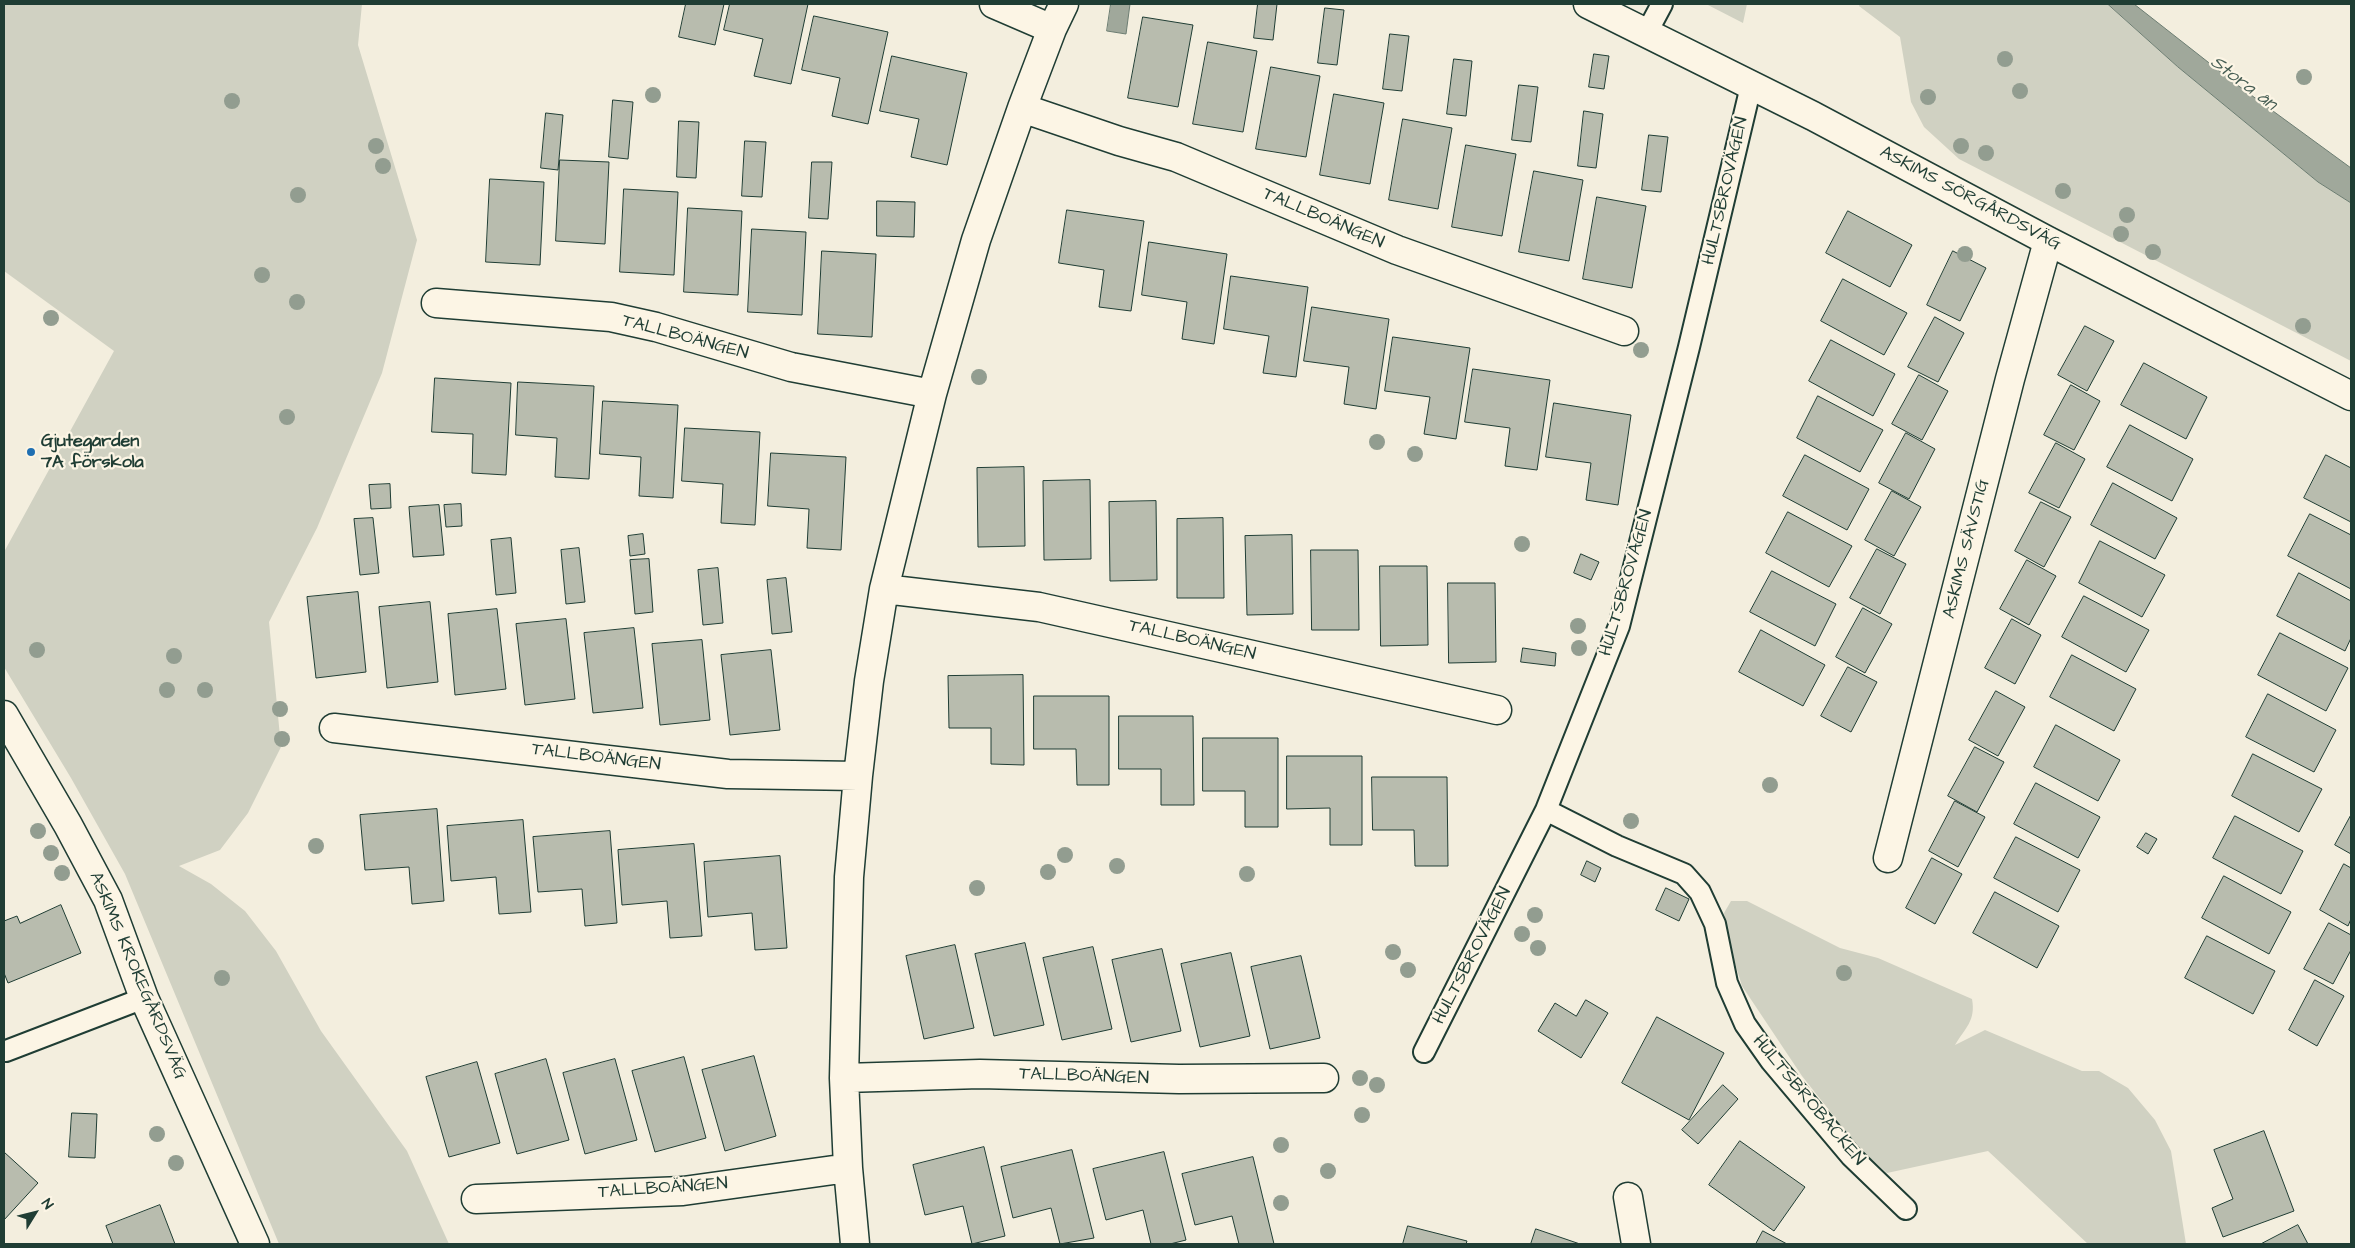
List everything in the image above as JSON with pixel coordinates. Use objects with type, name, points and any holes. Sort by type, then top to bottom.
[{"type":"street","points":[[994,4],[1052,29]]},
{"type":"street","points":[[855,1244],[848,1168],[844,1078],[849,878],[869,681],[884,589],[932,394],[976,240],[1022,108],[1052,29],[1064,4]]},
{"type":"street","name":"ASKIMS SÖRGÅRDSVÄG","points":[[1588,4],[1813,116],[2048,241],[2351,396]]},
{"type":"street","name":"TALLBOÄNGEN","points":[[1022,108],[1119,141],[1176,157],[1397,250],[1624,331]]},
{"type":"street","name":"ASKIMS SÄVSTIG","points":[[1888,858],[2010,380],[2048,241]]},
{"type":"street","name":"TALLBOÄNGEN","points":[[436,303],[611,317],[656,326],[786,366],[932,394]]},
{"type":"street","name":"TALLBOÄNGEN","points":[[884,589],[1039,607],[1497,710]]},
{"type":"street","name":"ASKIMS KROKEGÅRDSVÄG","points":[[4,718],[68,824],[108,900],[144,998],[255,1244]]},
{"type":"street","name":"TALLBOÄNGEN","points":[[334,728],[728,774],[858,776]]},
{"type":"street","name":"TALLBOÄNGEN","points":[[844,1078],[980,1074],[1179,1079],[1324,1078]]},
{"type":"street","name":"TALLBOÄNGEN","points":[[476,1199],[683,1191],[848,1168]]},
{"type":"street","points":[[1628,1197],[1636,1244]]},
{"type":"lane","points":[[1646,34],[1662,4]]},
{"type":"lane","name":"HULTSBROVÄGEN","points":[[1424,1052],[1546,810],[1619,626],[1689,347],[1751,86]]},
{"type":"lane","name":"HULTSBROBACKEN","points":[[1546,810],[1617,846],[1684,874],[1700,892],[1715,924],[1727,983],[1745,1024],[1771,1060],[1845,1149],[1906,1210]]},
{"type":"lane","points":[[6,1051],[144,998]]},
{"type":"shaded area","points":[[4,4],[362,4],[358,45],[417,240],[382,373],[317,528],[269,622],[281,747],[248,813],[220,850],[179,866],[211,884],[245,911],[276,951],[321,1031],[407,1151],[449,1244],[279,1244],[125,874],[71,778],[4,667],[4,552],[114,351],[4,271]]},
{"type":"shaded area","points":[[1111,4],[1130,4],[1126,34],[1107,31]]},
{"type":"shaded area","points":[[1706,4],[1747,4],[1743,23]]},
{"type":"shaded area","points":[[1860,4],[2108,4],[2178,67],[2318,182],[2351,203],[2351,361],[1959,159],[1924,127],[1911,102],[1900,37],[1859,6]]},
{"type":"shaded area","points":[[2108,4],[2134,4],[2236,84],[2351,168],[2351,203],[2318,182],[2178,67]]},
{"type":"shaded area","points":[[1731,901],[1747,901],[1840,948],[1878,958],[1972,999],[1971,1019],[1955,1045],[1985,1030],[2082,1071],[2099,1071],[2128,1088],[2155,1120],[2171,1151],[2186,1244],[2088,1244],[1988,1151],[1887,1173],[1859,1148],[1802,1076],[1742,986],[1729,944],[1724,913]]},
{"type":"building","points":[[686,4],[724,4],[715,45],[679,37]]},
{"type":"building","points":[[730,4],[808,4],[791,84],[754,76],[763,39],[724,30]]},
{"type":"building","points":[[1258,4],[1277,4],[1273,40],[1254,38]]},
{"type":"building","points":[[1325,8],[1344,10],[1337,65],[1318,63]]},
{"type":"building","points":[[814,16],[888,32],[868,124],[832,116],[840,78],[802,70]]},
{"type":"building","points":[[1143,17],[1193,25],[1178,107],[1128,98]]},
{"type":"building","points":[[1390,34],[1409,36],[1402,91],[1383,89]]},
{"type":"building","points":[[1208,42],[1257,51],[1243,132],[1193,124]]},
{"type":"building","points":[[1594,54],[1609,56],[1604,89],[1589,87]]},
{"type":"building","points":[[892,56],[967,73],[947,165],[911,157],[919,119],[880,111]]},
{"type":"building","points":[[1454,59],[1472,61],[1466,116],[1447,114]]},
{"type":"building","points":[[1271,67],[1320,76],[1306,157],[1256,149]]},
{"type":"building","points":[[1519,85],[1538,87],[1531,142],[1512,140]]},
{"type":"building","points":[[1334,94],[1384,103],[1370,184],[1320,175]]},
{"type":"building","points":[[613,100],[633,102],[628,159],[609,157]]},
{"type":"building","points":[[1584,111],[1603,114],[1596,168],[1578,166]]},
{"type":"building","points":[[546,113],[563,115],[558,170],[541,168]]},
{"type":"building","points":[[1403,119],[1452,128],[1438,209],[1389,200]]},
{"type":"building","points":[[679,121],[699,122],[696,178],[677,177]]},
{"type":"building","points":[[1649,135],[1668,137],[1661,192],[1642,190]]},
{"type":"building","points":[[745,141],[766,142],[762,197],[742,196]]},
{"type":"building","points":[[1466,145],[1516,154],[1502,236],[1452,227]]},
{"type":"building","points":[[560,160],[609,162],[605,244],[556,241]]},
{"type":"building","points":[[812,162],[832,162],[828,219],[809,218]]},
{"type":"building","points":[[1534,171],[1583,180],[1569,261],[1519,252]]},
{"type":"building","points":[[490,179],[544,182],[540,265],[486,262]]},
{"type":"building","points":[[624,189],[678,192],[674,275],[620,272]]},
{"type":"building","points":[[1597,197],[1646,206],[1632,288],[1583,279]]},
{"type":"building","points":[[877,201],[915,202],[914,237],[877,236]]},
{"type":"building","points":[[688,208],[742,211],[738,295],[684,292]]},
{"type":"building","points":[[1067,210],[1144,221],[1131,311],[1099,307],[1104,270],[1059,263]]},
{"type":"building","points":[[1848,211],[1912,245],[1890,287],[1826,253]]},
{"type":"building","points":[[752,229],[806,232],[802,315],[748,312]]},
{"type":"building","points":[[1149,242],[1227,254],[1214,344],[1182,339],[1187,302],[1142,295]]},
{"type":"building","points":[[822,251],[876,254],[872,337],[818,334]]},
{"type":"building","points":[[1953,251],[1986,268],[1960,321],[1927,305]]},
{"type":"building","points":[[1231,276],[1308,287],[1296,377],[1263,373],[1269,336],[1224,329]]},
{"type":"building","points":[[1843,279],[1907,313],[1884,355],[1821,321]]},
{"type":"building","points":[[1312,307],[1389,319],[1376,409],[1344,404],[1349,367],[1304,361]]},
{"type":"building","points":[[1935,317],[1964,333],[1938,382],[1908,367]]},
{"type":"building","points":[[2085,326],[2114,341],[2087,391],[2058,375]]},
{"type":"building","points":[[1393,337],[1470,348],[1456,439],[1424,434],[1430,397],[1385,391]]},
{"type":"building","points":[[1831,340],[1895,374],[1873,416],[1809,381]]},
{"type":"building","points":[[2144,363],[2207,397],[2186,439],[2121,405]]},
{"type":"building","points":[[1473,369],[1550,380],[1537,470],[1505,466],[1510,428],[1465,422]]},
{"type":"building","points":[[1919,375],[1948,391],[1922,440],[1892,424]]},
{"type":"building","points":[[435,378],[511,383],[506,475],[472,473],[473,434],[432,432]]},
{"type":"building","points":[[518,382],[594,386],[589,479],[555,477],[557,438],[516,435]]},
{"type":"building","points":[[2071,385],[2100,401],[2074,450],[2044,435]]},
{"type":"building","points":[[1818,396],[1883,430],[1860,472],[1797,438]]},
{"type":"building","points":[[603,401],[678,405],[673,498],[639,496],[641,457],[600,454]]},
{"type":"building","points":[[1554,403],[1631,415],[1618,505],[1586,500],[1591,463],[1546,457]]},
{"type":"building","points":[[2130,425],[2193,459],[2172,501],[2107,467]]},
{"type":"building","points":[[685,428],[760,432],[755,525],[721,523],[723,484],[682,481]]},
{"type":"building","points":[[1906,433],[1935,449],[1909,499],[1879,483]]},
{"type":"building","points":[[2056,443],[2085,459],[2059,508],[2029,493]]},
{"type":"building","points":[[771,453],[846,457],[841,550],[807,548],[809,509],[768,506]]},
{"type":"building","points":[[1805,455],[1869,489],[1847,530],[1783,496]]},
{"type":"building","points":[[2326,455],[2351,468],[2351,522],[2304,498]]},
{"type":"building","points":[[1024,467],[1025,546],[978,547],[977,468]]},
{"type":"building","points":[[1090,480],[1091,559],[1044,560],[1043,481]]},
{"type":"building","points":[[2113,483],[2177,518],[2155,559],[2091,525]]},
{"type":"building","points":[[390,484],[391,508],[371,509],[369,485]]},
{"type":"building","points":[[1892,491],[1921,507],[1894,556],[1865,540]]},
{"type":"building","points":[[1156,501],[1157,580],[1110,581],[1109,502]]},
{"type":"building","points":[[2041,502],[2071,517],[2044,567],[2015,551]]},
{"type":"building","points":[[461,504],[462,526],[446,527],[444,505]]},
{"type":"building","points":[[439,505],[444,555],[413,557],[409,507]]},
{"type":"building","points":[[1788,512],[1852,546],[1829,587],[1766,553]]},
{"type":"building","points":[[2310,514],[2351,535],[2351,589],[2288,556]]},
{"type":"building","points":[[373,518],[379,573],[360,575],[354,519]]},
{"type":"building","points":[[1223,518],[1224,598],[1177,598],[1177,519]]},
{"type":"building","points":[[643,534],[645,554],[630,556],[628,536]]},
{"type":"building","points":[[1292,535],[1293,614],[1247,615],[1245,536]]},
{"type":"building","points":[[511,538],[516,593],[496,595],[491,540]]},
{"type":"building","points":[[2100,541],[2165,575],[2142,617],[2079,583]]},
{"type":"building","points":[[579,548],[585,602],[566,604],[561,550]]},
{"type":"building","points":[[1877,549],[1906,564],[1880,614],[1850,598]]},
{"type":"building","points":[[1311,550],[1358,550],[1359,630],[1312,630]]},
{"type":"building","points":[[1581,554],[1599,562],[1591,580],[1574,573]]},
{"type":"building","points":[[649,559],[653,612],[635,614],[630,560]]},
{"type":"building","points":[[2027,560],[2056,576],[2029,625],[2000,609]]},
{"type":"building","points":[[1380,566],[1427,566],[1428,645],[1381,646]]},
{"type":"building","points":[[718,568],[723,623],[703,625],[698,570]]},
{"type":"building","points":[[1772,571],[1836,604],[1815,646],[1750,612]]},
{"type":"building","points":[[2299,573],[2351,601],[2351,638],[2345,651],[2277,616]]},
{"type":"building","points":[[786,578],[792,632],[772,634],[767,580]]},
{"type":"building","points":[[1448,583],[1495,583],[1496,662],[1449,663]]},
{"type":"building","points":[[358,592],[366,672],[316,678],[307,597]]},
{"type":"building","points":[[2084,596],[2149,630],[2126,672],[2062,637]]},
{"type":"building","points":[[430,602],[438,682],[387,688],[379,607]]},
{"type":"building","points":[[1863,608],[1892,624],[1865,673],[1836,657]]},
{"type":"building","points":[[497,609],[506,689],[455,695],[448,614]]},
{"type":"building","points":[[566,619],[575,699],[525,705],[516,624]]},
{"type":"building","points":[[2012,619],[2041,635],[2015,684],[1985,668]]},
{"type":"building","points":[[634,628],[643,708],[593,713],[584,633]]},
{"type":"building","points":[[1761,630],[1825,665],[1803,706],[1739,672]]},
{"type":"building","points":[[2280,633],[2348,668],[2326,711],[2258,675]]},
{"type":"building","points":[[702,640],[710,720],[660,725],[652,644]]},
{"type":"building","points":[[1523,648],[1556,653],[1555,666],[1521,662]]},
{"type":"building","points":[[771,650],[780,730],[730,735],[721,655]]},
{"type":"building","points":[[2072,655],[2136,689],[2114,731],[2050,697]]},
{"type":"building","points":[[1848,667],[1877,682],[1851,732],[1821,716]]},
{"type":"building","points":[[1023,675],[1024,765],[991,764],[991,728],[949,728],[948,676]]},
{"type":"building","points":[[1996,691],[2025,707],[1998,756],[1969,740]]},
{"type":"building","points":[[2268,694],[2336,730],[2314,772],[2246,737]]},
{"type":"building","points":[[1034,696],[1109,696],[1109,785],[1077,785],[1076,749],[1034,749]]},
{"type":"building","points":[[1119,716],[1193,716],[1194,805],[1161,805],[1161,769],[1119,769]]},
{"type":"building","points":[[2056,725],[2120,760],[2098,801],[2034,767]]},
{"type":"building","points":[[1203,738],[1278,738],[1278,827],[1245,827],[1245,791],[1203,791]]},
{"type":"building","points":[[1975,747],[2004,762],[1977,812],[1948,796]]},
{"type":"building","points":[[2253,754],[2322,789],[2299,832],[2232,796]]},
{"type":"building","points":[[1287,756],[1362,756],[1362,845],[1330,845],[1330,808],[1287,809]]},
{"type":"building","points":[[1372,777],[1447,777],[1448,866],[1415,866],[1414,830],[1373,830]]},
{"type":"building","points":[[2036,783],[2100,817],[2078,858],[2014,824]]},
{"type":"building","points":[[1955,801],[1985,817],[1958,867],[1929,851]]},
{"type":"building","points":[[437,809],[444,901],[412,904],[409,867],[365,870],[360,815]]},
{"type":"building","points":[[2351,815],[2351,854],[2335,845]]},
{"type":"building","points":[[2235,816],[2303,851],[2281,894],[2213,858]]},
{"type":"building","points":[[523,820],[531,912],[499,914],[496,877],[451,881],[447,826]]},
{"type":"building","points":[[610,831],[617,923],[585,926],[582,889],[538,892],[533,837]]},
{"type":"building","points":[[2146,833],[2157,839],[2148,854],[2137,847]]},
{"type":"building","points":[[2016,837],[2080,870],[2058,912],[1994,878]]},
{"type":"building","points":[[694,844],[702,936],[670,938],[667,901],[622,905],[618,850]]},
{"type":"building","points":[[780,856],[787,948],[755,950],[752,913],[708,917],[704,862]]},
{"type":"building","points":[[1932,858],[1962,874],[1935,924],[1906,908]]},
{"type":"building","points":[[1587,861],[1601,868],[1595,882],[1581,875]]},
{"type":"building","points":[[2344,864],[2351,868],[2351,919],[2348,926],[2320,910]]},
{"type":"building","points":[[2224,876],[2291,912],[2269,954],[2202,918]]},
{"type":"building","points":[[1666,888],[1689,899],[1679,921],[1656,910]]},
{"type":"building","points":[[1995,892],[2059,926],[2037,968],[1973,933]]},
{"type":"building","points":[[61,905],[81,953],[8,983],[4,973],[4,921],[17,916],[20,923]]},
{"type":"building","points":[[2329,923],[2351,935],[2351,950],[2333,984],[2304,969]]},
{"type":"building","points":[[2207,936],[2275,971],[2253,1014],[2185,978]]},
{"type":"building","points":[[1025,943],[1044,1025],[994,1036],[975,954]]},
{"type":"building","points":[[955,945],[974,1028],[924,1039],[906,956]]},
{"type":"building","points":[[1093,947],[1112,1029],[1062,1040],[1043,958]]},
{"type":"building","points":[[1162,949],[1181,1031],[1131,1042],[1112,960]]},
{"type":"building","points":[[1231,953],[1250,1036],[1200,1047],[1181,964]]},
{"type":"building","points":[[1301,956],[1320,1038],[1270,1049],[1251,967]]},
{"type":"building","points":[[2315,980],[2344,996],[2317,1046],[2289,1030]]},
{"type":"building","points":[[1586,1000],[1608,1013],[1581,1058],[1538,1031],[1555,1003],[1576,1016]]},
{"type":"building","points":[[1657,1017],[1724,1053],[1689,1120],[1622,1083]]},
{"type":"building","points":[[754,1056],[776,1136],[725,1151],[702,1070]]},
{"type":"building","points":[[684,1057],[706,1138],[655,1152],[632,1071]]},
{"type":"building","points":[[546,1059],[569,1140],[517,1154],[495,1074]]},
{"type":"building","points":[[615,1059],[637,1140],[585,1154],[563,1073]]},
{"type":"building","points":[[477,1062],[500,1143],[449,1157],[426,1077]]},
{"type":"building","points":[[1723,1085],[1738,1099],[1698,1144],[1682,1130]]},
{"type":"building","points":[[72,1113],[97,1114],[95,1158],[69,1157]]},
{"type":"building","points":[[2264,1131],[2294,1211],[2223,1237],[2212,1208],[2233,1199],[2214,1150]]},
{"type":"building","points":[[1740,1141],[1805,1187],[1774,1231],[1709,1185]]},
{"type":"building","points":[[984,1147],[1005,1236],[972,1244],[963,1206],[925,1215],[913,1165]]},
{"type":"building","points":[[1072,1150],[1094,1238],[1060,1244],[1051,1208],[1013,1218],[1001,1167]]},
{"type":"building","points":[[4,1152],[38,1183],[4,1220]]},
{"type":"building","points":[[1164,1152],[1186,1240],[1170,1244],[1151,1244],[1143,1210],[1106,1220],[1093,1169]]},
{"type":"building","points":[[1253,1157],[1274,1244],[1239,1244],[1232,1216],[1195,1225],[1182,1174]]},
{"type":"building","points":[[160,1205],[175,1244],[113,1244],[106,1226]]},
{"type":"building","points":[[2298,1225],[2308,1244],[2261,1244]]},
{"type":"building","points":[[1408,1226],[1467,1241],[1466,1244],[1403,1244]]},
{"type":"building","points":[[1536,1229],[1580,1244],[1531,1244]]},
{"type":"building","points":[[1763,1231],[1787,1244],[1756,1244]]},
{"type":"place","name":"Gjutegården 7A förskola","points":[[31,452]]},
{"type":"water label","name":"Stora ån","points":[[2243,84]]}]
